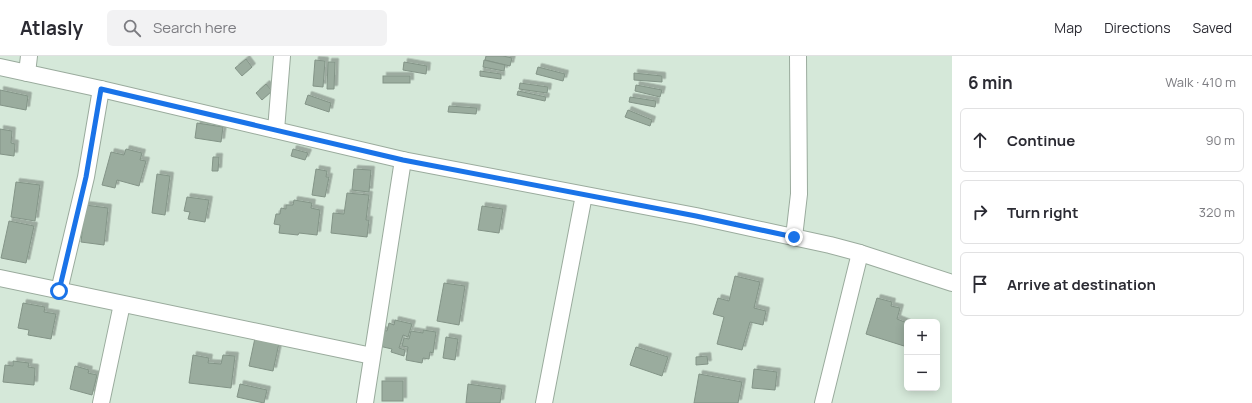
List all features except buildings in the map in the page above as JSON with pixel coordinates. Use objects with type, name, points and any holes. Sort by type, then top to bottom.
[{"type":"street","points":[[27,73],[29,56]]},
{"type":"street","points":[[276,130],[282,56]]},
{"type":"street","points":[[794,237],[799,194],[798,56]]},
{"type":"street","points":[[0,67],[101,89],[403,160],[696,216],[794,237],[860,253],[952,283]]},
{"type":"street","points":[[59,291],[86,177],[101,89]]},
{"type":"street","points":[[365,403],[403,160]]},
{"type":"street","points":[[544,403],[584,195]]},
{"type":"street","points":[[823,403],[860,253]]},
{"type":"street","points":[[0,278],[372,356]]},
{"type":"street","points":[[101,403],[122,304]]},
{"type":"route","points":[[59,291],[86,177],[101,89],[403,160],[696,216],[794,237]]}]
